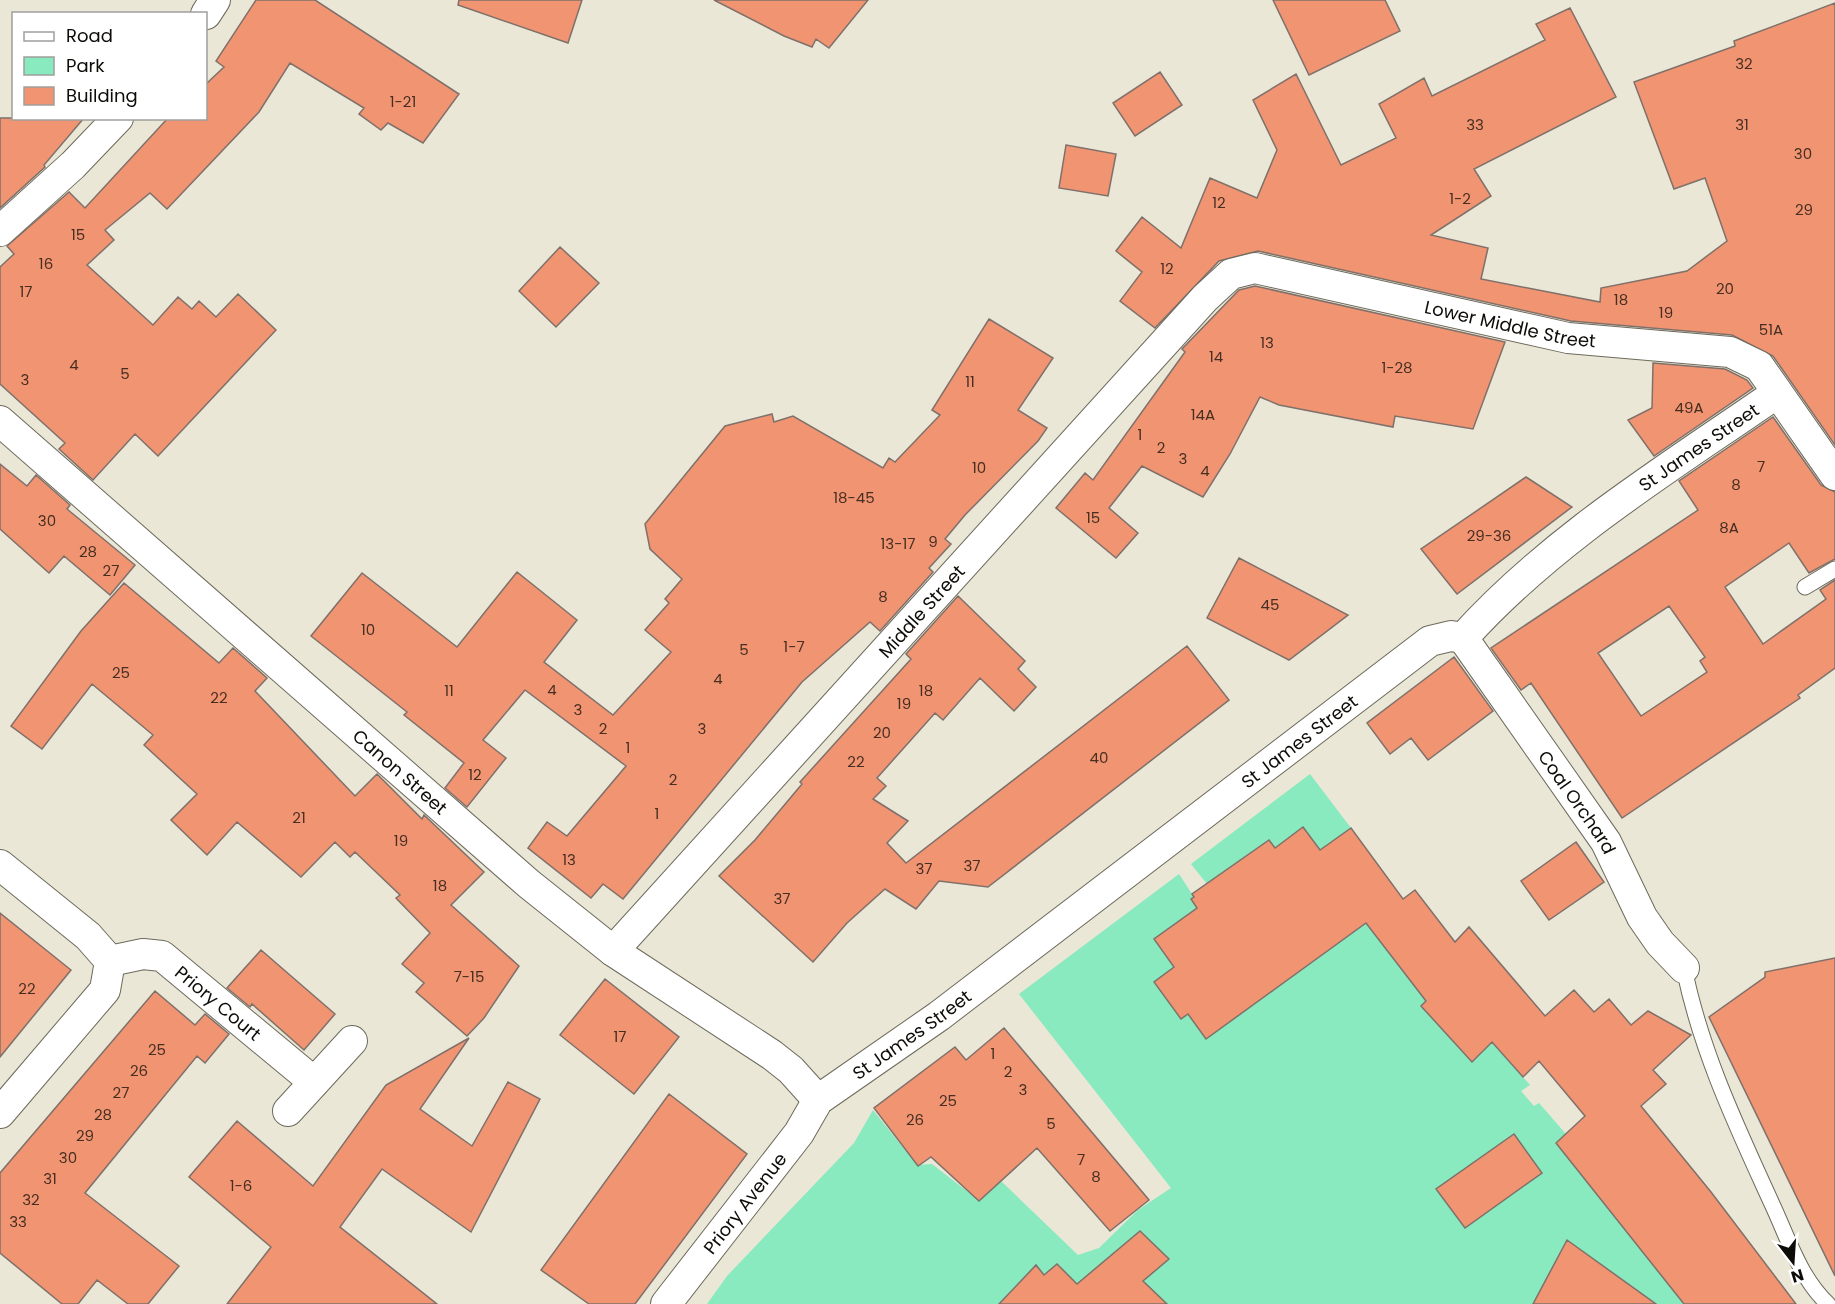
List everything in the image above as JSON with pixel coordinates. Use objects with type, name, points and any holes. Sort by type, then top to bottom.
[{"type":"street","points":[[0,231],[116,120]]},
{"type":"street","name":"Lower Middle Street","points":[[1232,274],[1255,268],[1568,338],[1730,352],[1759,366],[1835,475]]},
{"type":"street","name":"Middle Street","points":[[613,951],[1085,429],[1205,298],[1232,274]]},
{"type":"street","name":"St James Street","points":[[818,1100],[939,1016],[1430,641],[1451,636],[1463,638],[1515,584],[1571,540],[1648,482],[1778,393]]},
{"type":"street","name":"Canon Street","points":[[0,422],[529,884],[613,951],[772,1055],[791,1070],[818,1100]]},
{"type":"street","name":"Coal Orchard","points":[[1463,638],[1606,842],[1642,917],[1660,944],[1684,968]]},
{"type":"street","points":[[0,865],[88,936],[111,961],[105,990],[0,1113]]},
{"type":"street","name":"Priory Court","points":[[111,961],[144,954],[162,956],[314,1082]]},
{"type":"street","points":[[288,1111],[352,1041]]},
{"type":"street","name":"Priory Avenue","points":[[666,1304],[799,1133],[818,1100]]},
{"type":"lane","points":[[1805,588],[1835,569]]},
{"type":"lane","points":[[1684,968],[1702,1040],[1740,1135],[1802,1271],[1828,1304]]},
{"type":"green space","points":[[1310,774],[1351,828],[1320,850],[1303,827],[1275,848],[1268,840],[1252,852],[1259,862],[1215,894],[1191,864]]},
{"type":"green space","points":[[1179,874],[1194,897],[1191,899],[1197,908],[1174,967],[1181,1019],[1188,1014],[1206,1038],[1376,915],[1392,957],[1429,999],[1421,1006],[1472,1062],[1492,1042],[1530,1085],[1521,1091],[1534,1106],[1539,1103],[1566,1134],[1793,1304],[707,1304],[727,1276],[854,1143],[873,1110],[917,1165],[932,1164],[977,1199],[1001,1181],[1078,1255],[1099,1248],[1138,1210],[1171,1188],[1019,994]]},
{"type":"building","points":[[256,0],[315,0],[459,94],[423,143],[388,123],[381,130],[359,114],[364,108],[290,63],[259,112],[167,209],[150,193],[105,230],[114,240],[87,265],[153,325],[178,297],[192,309],[199,301],[216,317],[238,294],[276,330],[158,456],[135,434],[93,480],[59,449],[65,443],[0,384],[0,267],[14,254],[7,246],[69,192],[85,208],[166,120],[207,120],[207,83],[224,67],[216,61]]},
{"type":"building","points":[[459,0],[582,0],[568,43],[458,5]]},
{"type":"building","points":[[714,0],[868,0],[829,48],[816,39],[812,47],[784,36]]},
{"type":"building","points":[[1273,0],[1385,0],[1400,31],[1309,75]]},
{"type":"building","points":[[1835,3],[1835,445],[1773,356],[1732,335],[1571,321],[1258,251],[1219,261],[1155,328],[1120,301],[1142,272],[1116,251],[1142,217],[1181,248],[1210,178],[1257,198],[1277,150],[1253,100],[1296,74],[1341,165],[1396,138],[1379,104],[1424,78],[1432,96],[1545,40],[1536,24],[1570,8],[1616,97],[1474,169],[1491,196],[1431,235],[1488,248],[1481,279],[1600,302],[1601,288],[1687,271],[1727,241],[1705,178],[1674,189],[1634,82],[1735,46],[1734,41]]},
{"type":"building","points":[[1160,72],[1182,105],[1135,136],[1113,103]]},
{"type":"building","points":[[0,118],[82,120],[44,165],[45,167],[0,208]]},
{"type":"building","points":[[1066,145],[1116,154],[1108,196],[1059,188]]},
{"type":"building","points":[[560,247],[599,283],[556,327],[519,291]]},
{"type":"building","points":[[1255,286],[1505,342],[1473,429],[1395,416],[1393,427],[1279,405],[1260,397],[1230,454],[1203,497],[1142,466],[1109,508],[1138,533],[1116,558],[1056,508],[1085,473],[1093,480],[1185,352],[1182,349],[1239,290]]},
{"type":"building","points":[[989,319],[1053,358],[1018,410],[1047,428],[1038,441],[965,515],[945,539],[951,544],[929,568],[933,572],[880,631],[870,622],[802,682],[623,899],[603,884],[591,898],[528,848],[547,822],[567,836],[626,766],[525,690],[483,740],[506,758],[467,807],[445,788],[464,763],[404,715],[407,712],[311,636],[362,573],[457,647],[517,572],[577,620],[544,662],[613,715],[671,652],[645,630],[669,603],[665,599],[682,579],[650,549],[645,524],[725,426],[772,414],[774,422],[793,416],[883,468],[889,458],[895,462],[940,415],[932,410]]},
{"type":"building","points":[[1653,363],[1725,369],[1747,380],[1753,388],[1654,456],[1628,420],[1652,408]]},
{"type":"building","points":[[1773,417],[1821,485],[1835,492],[1835,559],[1809,573],[1789,543],[1725,587],[1763,644],[1826,599],[1820,590],[1835,580],[1835,668],[1798,695],[1800,698],[1622,818],[1531,683],[1521,690],[1491,648],[1698,510],[1679,481]],"holes":[[[1669,606],[1705,657],[1700,661],[1707,672],[1641,716],[1598,653]]]},
{"type":"building","points":[[0,464],[27,486],[36,475],[70,505],[67,509],[135,565],[110,595],[64,556],[49,573],[0,529]]},
{"type":"building","points":[[1526,477],[1572,507],[1457,594],[1421,549]]},
{"type":"building","points":[[1239,558],[1348,615],[1289,660],[1207,618]]},
{"type":"building","points":[[124,583],[219,663],[233,648],[267,678],[255,691],[355,796],[377,774],[422,819],[424,815],[484,872],[451,905],[519,966],[484,1018],[467,1036],[416,992],[424,983],[402,964],[430,933],[396,898],[400,895],[355,852],[350,857],[335,842],[301,877],[237,822],[207,855],[171,820],[197,794],[144,745],[153,735],[92,684],[42,749],[11,726],[81,631]]},
{"type":"building","points":[[958,596],[1025,661],[1018,669],[1036,687],[1014,711],[980,678],[943,720],[935,713],[877,778],[886,786],[873,799],[908,821],[887,843],[906,863],[1187,646],[1229,700],[988,887],[939,881],[916,909],[885,889],[847,923],[813,962],[719,876],[755,840],[802,784],[800,782],[911,659],[906,654]]},
{"type":"building","points":[[1454,657],[1493,711],[1428,760],[1411,738],[1390,754],[1367,723]]},
{"type":"building","points":[[1303,827],[1320,850],[1351,828],[1403,899],[1415,890],[1455,942],[1469,927],[1545,1016],[1574,990],[1594,1012],[1609,999],[1631,1025],[1648,1011],[1691,1035],[1653,1070],[1666,1084],[1641,1106],[1711,1192],[1796,1304],[1684,1304],[1556,1143],[1585,1116],[1539,1061],[1523,1077],[1492,1042],[1472,1062],[1421,1006],[1426,1001],[1366,923],[1206,1039],[1188,1014],[1181,1019],[1154,982],[1174,967],[1154,939],[1197,908],[1191,899],[1194,897],[1192,894],[1269,840],[1275,848]]},
{"type":"building","points":[[1576,842],[1604,882],[1549,920],[1521,881]]},
{"type":"building","points":[[0,913],[71,970],[0,1057]]},
{"type":"building","points":[[261,950],[335,1014],[304,1050],[252,1004],[250,1007],[227,988]]},
{"type":"building","points":[[1835,958],[1835,1276],[1709,1017],[1765,977],[1765,972]]},
{"type":"building","points":[[605,979],[679,1037],[634,1094],[560,1035]]},
{"type":"building","points":[[155,991],[195,1025],[205,1014],[229,1034],[205,1063],[197,1056],[85,1193],[179,1266],[148,1304],[128,1304],[97,1280],[78,1304],[62,1304],[0,1253],[0,1173]]},
{"type":"building","points":[[1004,1028],[1149,1200],[1110,1231],[1037,1148],[979,1201],[931,1157],[918,1166],[874,1108],[955,1047],[966,1060]]},
{"type":"building","points":[[469,1038],[420,1109],[472,1146],[508,1082],[540,1099],[471,1232],[382,1169],[340,1227],[437,1304],[227,1304],[271,1247],[189,1177],[237,1121],[313,1186],[386,1085]]},
{"type":"building","points":[[669,1094],[747,1154],[635,1304],[589,1304],[541,1270]]},
{"type":"building","points":[[1514,1134],[1542,1173],[1465,1228],[1436,1189]]},
{"type":"building","points":[[1140,1231],[1169,1259],[1143,1281],[1167,1304],[999,1304],[1036,1265],[1044,1275],[1057,1264],[1077,1284]]},
{"type":"building","points":[[1567,1240],[1656,1304],[1533,1304]]}]
